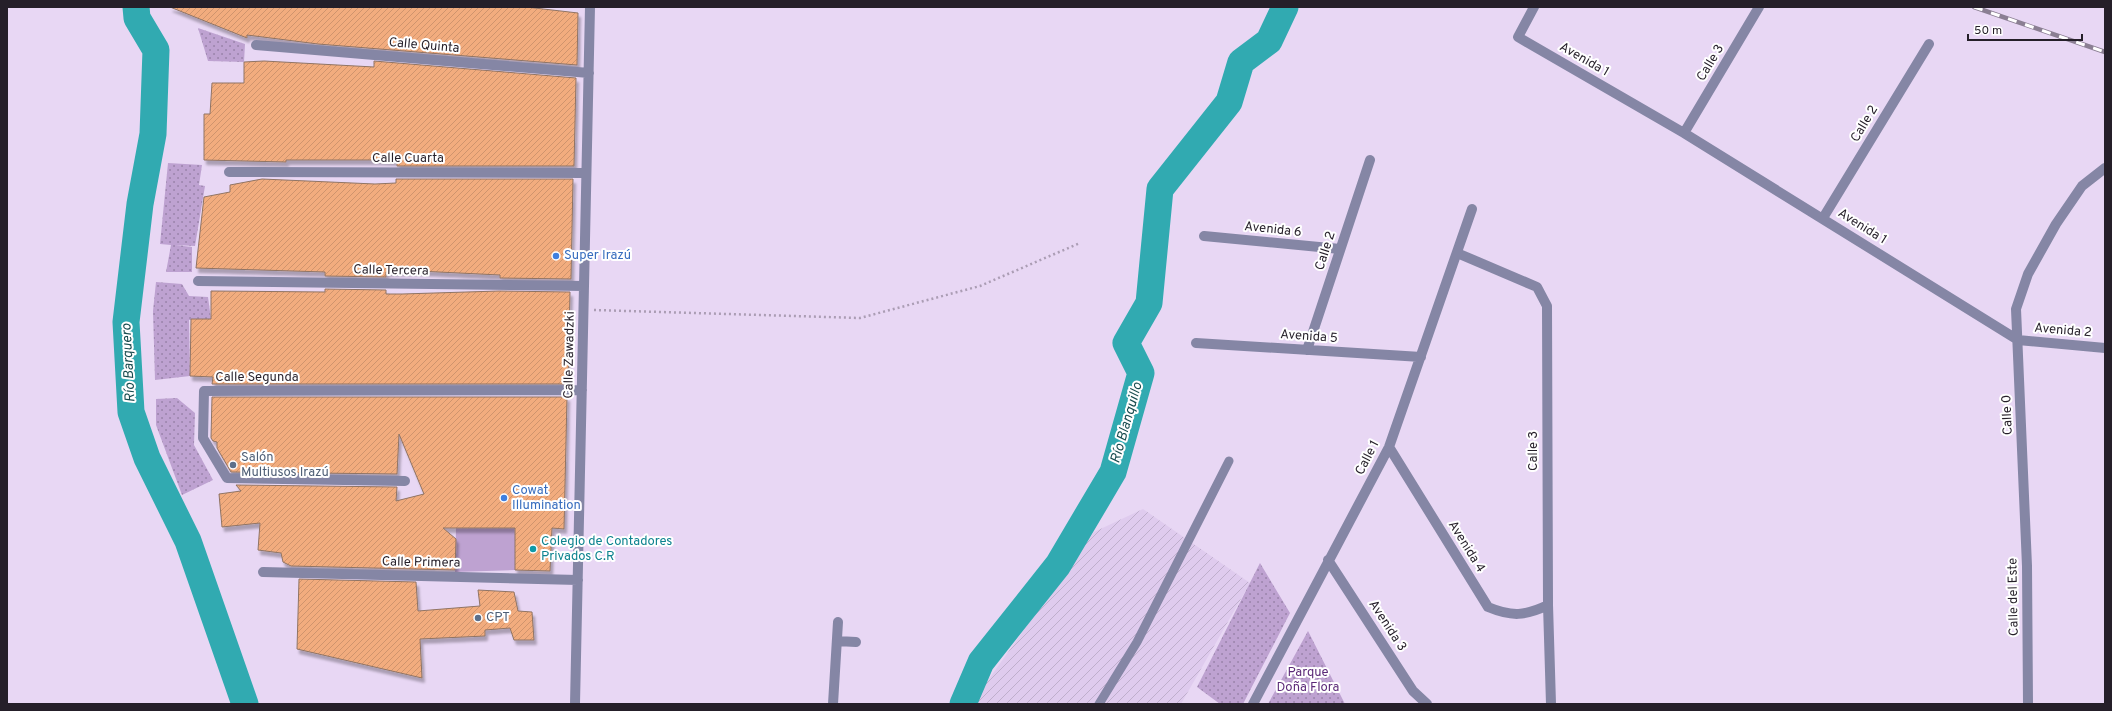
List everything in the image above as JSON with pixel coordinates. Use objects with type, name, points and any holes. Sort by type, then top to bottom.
[{"type":"street","name":"Calle Zawadzki","points":[[575,704],[590,7]]},
{"type":"street","name":"Avenida 1","points":[[1534,7],[1518,37],[1684,133],[2018,340]]},
{"type":"street","name":"Calle 3","points":[[1684,133],[1759,7]]},
{"type":"street","name":"Calle Quinta","points":[[256,44],[588,73]]},
{"type":"street","name":"Calle 2","points":[[1823,218],[1929,44]]},
{"type":"street","name":"Calle 2","points":[[1307,350],[1370,160]]},
{"type":"street","points":[[2018,340],[2016,310],[2028,274],[2056,224],[2082,186],[2105,168]]},
{"type":"street","name":"Calle Cuarta","points":[[229,172],[586,173]]},
{"type":"street","name":"Calle 1","points":[[1253,704],[1389,447],[1472,209]]},
{"type":"street","name":"Avenida 6","points":[[1204,236],[1340,249]]},
{"type":"street","name":"Calle 3","points":[[1457,253],[1538,286],[1547,306],[1548,605],[1551,704]]},
{"type":"street","name":"Calle Tercera","points":[[198,281],[584,286]]},
{"type":"street","name":"Avenida 2","points":[[2018,340],[2105,348]]},
{"type":"street","name":"Calle 0","points":[[2018,340],[2024,490]]},
{"type":"street","name":"Avenida 5","points":[[1196,343],[1421,357]]},
{"type":"street","name":"Calle Segunda","points":[[405,481],[227,478],[203,438],[204,391],[582,390]]},
{"type":"street","name":"Avenida 4","points":[[1389,447],[1488,607],[1505,614],[1530,614],[1548,605]]},
{"type":"street","name":"Calle del Este","points":[[2024,490],[2028,704]]},
{"type":"street","name":"Avenida 3","points":[[1328,560],[1413,691],[1427,704]]},
{"type":"street","name":"Calle Primera","points":[[263,572],[578,580]]},
{"type":"street","points":[[833,704],[838,622]]},
{"type":"street","points":[[837,641],[856,642]]},
{"type":"lane","points":[[1099,704],[1137,642],[1229,461]]},
{"type":"path","points":[[584,310],[860,318],[980,286],[1080,243]]},
{"type":"shaded area","points":[[1143,509],[1250,583],[1181,704],[971,704],[1094,532]]},
{"type":"green space","points":[[198,28],[245,44],[244,62],[208,61]]},
{"type":"green space","points":[[168,163],[202,165],[199,185],[205,186],[195,246],[175,245],[192,247],[192,272],[166,272],[171,245],[160,244]]},
{"type":"green space","points":[[156,282],[182,284],[189,296],[208,297],[211,319],[189,320],[190,376],[155,380],[153,311]]},
{"type":"green space","points":[[177,398],[195,413],[194,445],[213,480],[182,495],[156,425],[156,399]]},
{"type":"green space","points":[[456,528],[515,528],[515,570],[455,572]]},
{"type":"green space","points":[[1260,563],[1290,613],[1243,704],[1220,704],[1197,687]]},
{"type":"green space","name":"Parque Doña Flora","points":[[1308,631],[1345,704],[1268,704]]},
{"type":"building","points":[[170,7],[526,7],[578,13],[577,65],[318,44],[247,35],[247,38]]},
{"type":"building","points":[[264,61],[374,67],[374,61],[576,78],[574,166],[397,166],[397,161],[378,160],[286,160],[286,162],[204,160],[204,114],[210,114],[212,83],[244,83],[244,62]]},
{"type":"building","points":[[262,179],[375,184],[396,183],[396,179],[573,179],[571,279],[500,278],[500,275],[418,271],[386,272],[386,277],[325,276],[325,272],[196,268],[204,197],[230,192],[230,185]]},
{"type":"building","points":[[325,289],[386,290],[386,294],[499,291],[570,292],[568,384],[212,384],[213,377],[190,376],[191,319],[211,319],[211,291],[325,292]]},
{"type":"building","points":[[212,397],[567,397],[564,529],[552,528],[550,571],[515,570],[515,528],[443,528],[456,539],[455,570],[291,566],[283,562],[281,553],[258,550],[260,523],[222,527],[219,494],[241,491],[236,485],[397,487],[396,501],[424,494],[399,434],[397,474],[231,472],[217,448],[217,442],[213,441],[211,438]]},
{"type":"building","points":[[299,579],[416,582],[418,611],[480,606],[478,590],[514,592],[518,611],[532,612],[534,640],[514,640],[510,628],[485,630],[485,636],[420,639],[422,678],[297,649]]},
{"type":"waterway","name":"Río Barquero","points":[[136,7],[137,18],[156,50],[153,134],[140,204],[126,322],[131,412],[147,458],[188,541],[245,704]]},
{"type":"waterway","name":"Río Blanquillo","points":[[963,704],[981,662],[1058,565],[1113,472],[1141,373],[1126,343],[1149,303],[1160,189],[1229,102],[1241,62],[1269,41],[1285,7]]},
{"type":"railway","points":[[1974,7],[2105,52]]},
{"type":"place","name":"Super Irazú","points":[[556,256]]},
{"type":"place","name":"Salón Multiusos Irazú","points":[[233,465]]},
{"type":"place","name":"Cowat Illumination","points":[[504,498]]},
{"type":"place","name":"Colegio de Contadores Privados C.R","points":[[533,549]]},
{"type":"place","name":"CPT","points":[[478,618]]}]
